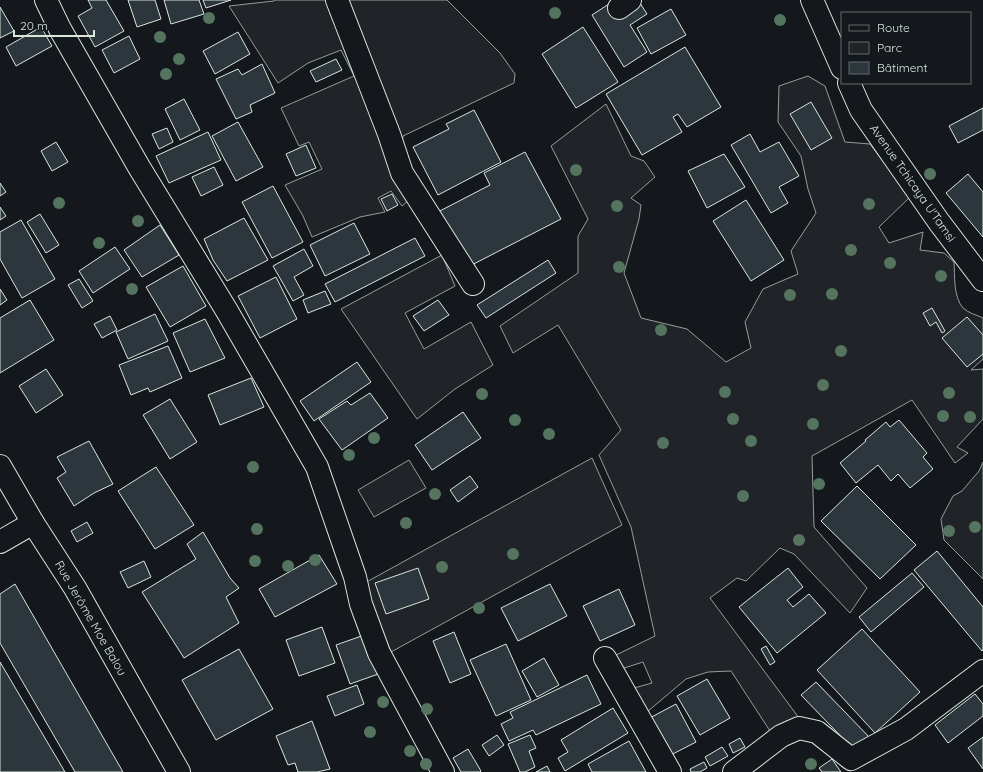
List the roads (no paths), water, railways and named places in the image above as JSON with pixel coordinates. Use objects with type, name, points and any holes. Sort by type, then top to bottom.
[{"type":"street","points":[[46,0],[60,29],[138,167],[227,311],[317,467],[355,577],[361,604],[379,653],[443,772]]},
{"type":"street","points":[[337,0],[389,134],[402,174],[473,284]]},
{"type":"street","points":[[812,0],[841,66]]},
{"type":"street","name":"Avenue Tchicaya U'Tamsi","points":[[849,84],[861,110],[939,222],[983,280]]},
{"type":"street","name":"Rue Jerôme Moe Balou","points":[[0,466],[33,523],[75,588],[179,772]]},
{"type":"street","points":[[0,542],[33,523]]},
{"type":"street","points":[[605,658],[670,772]]},
{"type":"street","points":[[734,772],[781,736],[799,728],[817,732],[851,759],[906,729],[983,671]]}]
